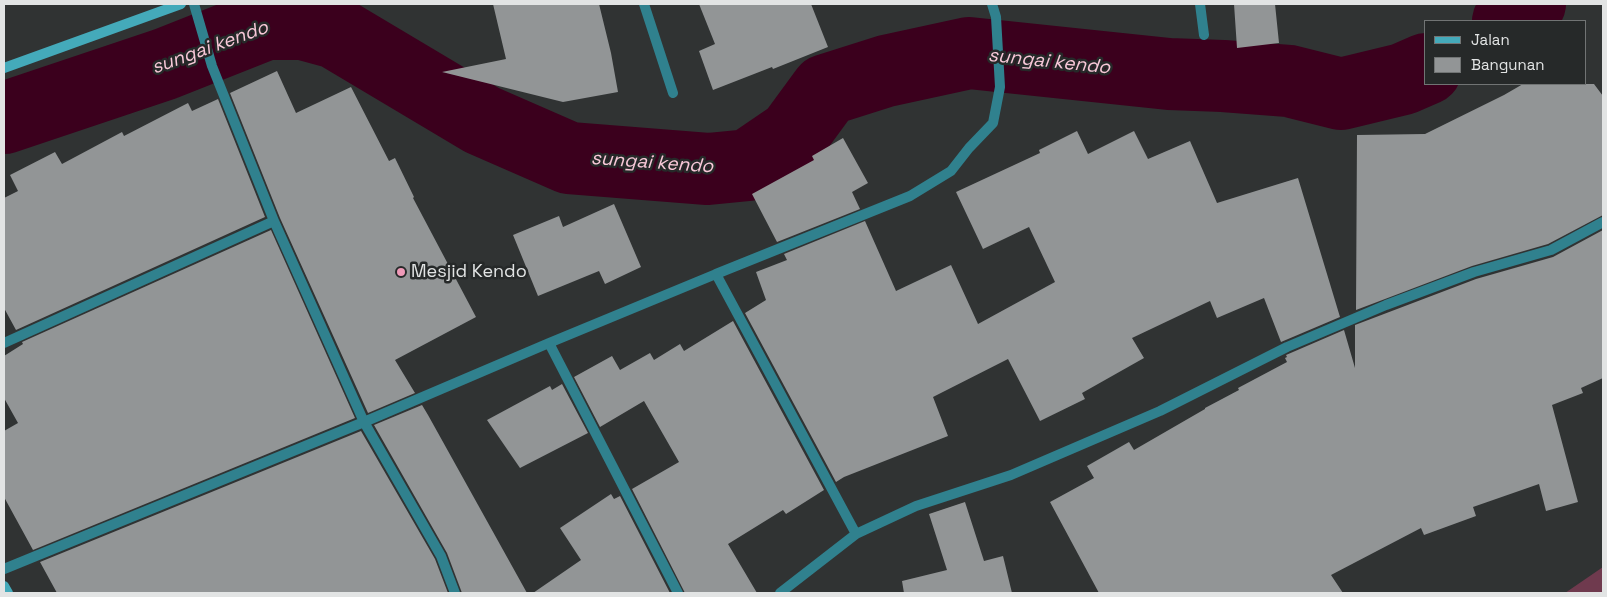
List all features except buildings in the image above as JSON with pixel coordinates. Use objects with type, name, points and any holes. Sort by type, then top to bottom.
[{"type":"street","points":[[4,68],[180,4]]},
{"type":"street","points":[[194,4],[211,62],[274,222],[364,422],[440,556],[453,592]]},
{"type":"street","points":[[644,4],[673,92]]},
{"type":"street","points":[[4,569],[364,422],[716,274],[910,196],[951,172],[969,148],[993,123],[1000,87],[996,16],[992,4]]},
{"type":"street","points":[[1200,4],[1204,35]]},
{"type":"street","points":[[4,343],[274,222]]},
{"type":"street","points":[[780,593],[856,534],[916,506],[1011,475],[1160,411],[1287,347],[1386,305],[1474,272],[1550,250],[1603,222]]},
{"type":"street","points":[[716,274],[856,534]]},
{"type":"street","points":[[549,343],[678,593]]},
{"type":"street","points":[[4,586],[8,593]]},
{"type":"shaded area","points":[[1603,567],[1603,593],[1565,593]]},
{"type":"waterway","name":"sungai kendo","points":[[1509,20],[1530,4]]},
{"type":"waterway","name":"sungai kendo","points":[[4,118],[165,64],[266,24],[303,24],[336,33],[482,120],[569,158],[708,169],[749,165],[793,135],[826,90],[886,71],[969,53],[1169,74],[1289,81],[1341,94],[1403,79],[1424,70]]},
{"type":"place","name":"Mesjid Kendo","points":[[401,272]]}]
